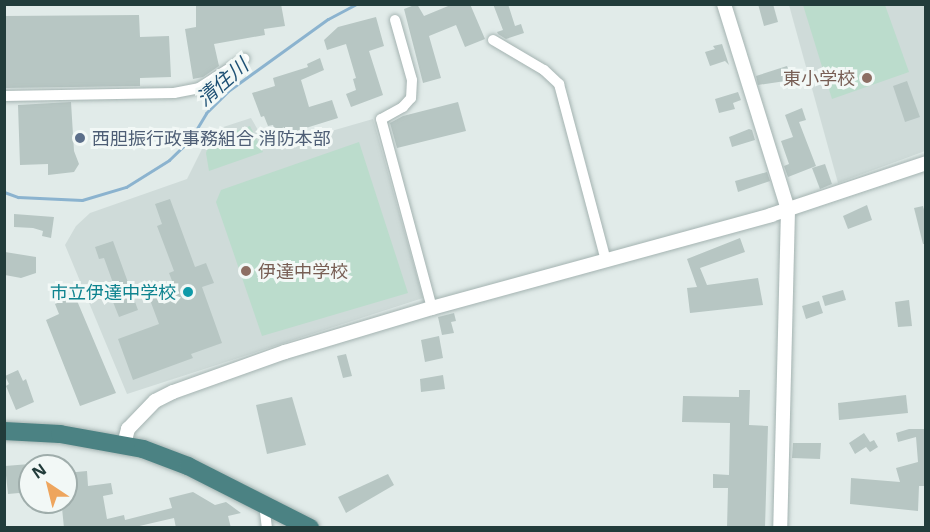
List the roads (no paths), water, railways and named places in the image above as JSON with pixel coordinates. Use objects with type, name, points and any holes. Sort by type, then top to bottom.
[{"type":"highway","points":[[4,431],[60,434],[124,444],[188,466],[310,528]]},
{"type":"street","points":[[724,4],[788,210],[780,528]]},
{"type":"street","points":[[394,20],[412,80],[411,98],[403,107],[381,119],[432,308]]},
{"type":"street","points":[[493,40],[544,69],[559,84],[606,261]]},
{"type":"street","points":[[4,96],[174,93],[199,88],[244,59]]},
{"type":"street","points":[[124,444],[128,429],[140,414],[155,401],[173,392],[327,339],[788,210],[926,163]]},
{"type":"street","points":[[264,504],[267,528]]},
{"type":"waterway","name":"清住川","points":[[4,192],[18,197],[82,200],[126,187],[169,160],[190,140],[206,113],[228,91],[328,19],[356,4]]},
{"type":"place","name":"東小学校","points":[[867,78]]},
{"type":"place","name":"西胆振行政事務組合 消防本部","points":[[80,138]]},
{"type":"place","name":"伊達中学校","points":[[246,271]]},
{"type":"place","name":"市立伊達中学校","points":[[188,292]]}]
